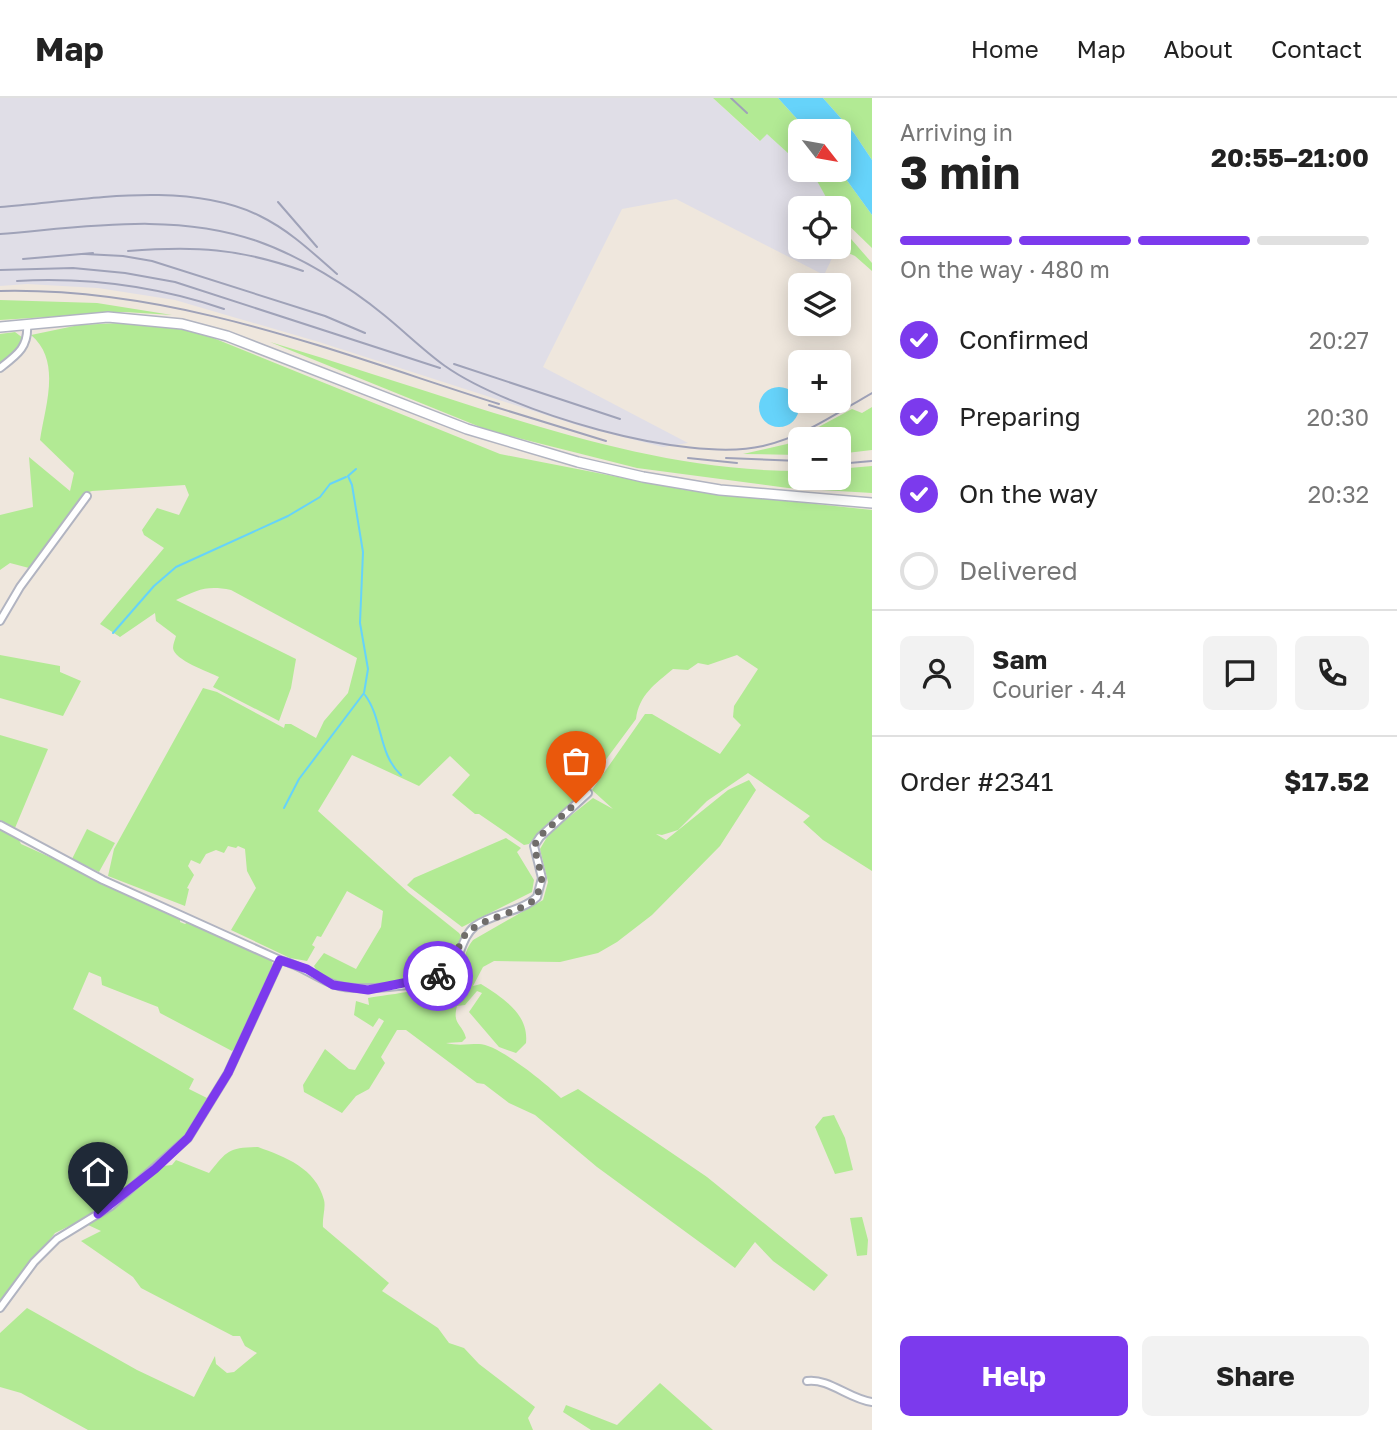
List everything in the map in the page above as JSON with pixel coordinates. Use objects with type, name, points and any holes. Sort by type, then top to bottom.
[{"type":"main road","points":[[0,327],[108,317],[182,324],[227,336],[467,429],[578,462],[643,477],[720,490],[872,503]]},
{"type":"street","points":[[0,368],[23,349],[28,338],[27,324]]},
{"type":"street","points":[[0,621],[20,587],[87,496]]},
{"type":"street","points":[[0,825],[103,880],[280,960],[307,969],[333,985],[368,990],[445,975],[454,963],[467,933],[478,924],[537,897],[542,878],[534,846],[540,836],[587,793]]},
{"type":"street","points":[[0,1308],[34,1262],[57,1239],[111,1206],[188,1138],[228,1073],[280,960]]},
{"type":"street","points":[[807,1381],[817,1379],[860,1400],[872,1402]]},
{"type":"shaded area","points":[[0,98],[713,98],[759,141],[767,133],[788,153],[788,182],[818,182],[826,196],[788,196],[788,257],[676,199],[622,209],[543,367],[688,443],[663,447],[583,427],[319,342],[175,300],[98,288],[27,284],[0,286]]},
{"type":"shaded area","points":[[793,259],[832,259],[825,273]]},
{"type":"green space","points":[[713,98],[778,98],[797,119],[788,119],[788,153],[767,134],[760,141]]},
{"type":"green space","points":[[823,98],[872,98],[872,160],[851,130],[851,119],[842,119]]},
{"type":"green space","points":[[818,182],[848,182],[872,215],[872,248],[851,228],[851,196],[825,196]]},
{"type":"green space","points":[[851,239],[872,263],[872,271],[851,254]]},
{"type":"green space","points":[[0,300],[97,303],[172,315],[125,312],[0,320]]},
{"type":"green space","points":[[140,322],[201,333],[500,454],[685,490],[872,510],[872,871],[823,840],[803,822],[810,816],[748,773],[707,801],[678,830],[656,834],[666,840],[728,790],[749,780],[756,790],[720,846],[652,915],[617,942],[598,953],[560,962],[494,961],[483,967],[473,986],[481,984],[498,995],[513,1008],[523,1024],[526,1043],[516,1053],[499,1047],[469,1012],[482,993],[477,991],[465,1005],[457,1006],[457,1021],[466,1038],[462,1042],[446,1043],[479,1044],[498,1050],[561,1098],[578,1089],[707,1177],[828,1275],[814,1291],[773,1261],[755,1242],[735,1268],[597,1167],[535,1115],[509,1103],[484,1084],[477,1083],[406,1030],[397,1030],[381,1057],[385,1063],[369,1089],[356,1096],[342,1113],[304,1092],[303,1085],[325,1049],[349,1069],[355,1070],[384,1021],[379,1018],[373,1027],[354,1015],[356,1001],[369,1005],[368,998],[429,988],[451,979],[460,970],[473,940],[543,900],[548,882],[540,849],[550,832],[593,798],[613,809],[592,790],[645,714],[652,714],[720,754],[741,725],[733,717],[734,706],[758,669],[737,655],[708,665],[698,663],[688,670],[673,669],[654,685],[644,697],[636,719],[576,800],[546,825],[529,844],[524,845],[479,814],[475,814],[452,795],[470,775],[450,756],[419,786],[352,755],[318,811],[409,893],[459,933],[461,936],[451,964],[434,977],[397,984],[355,985],[322,975],[314,966],[324,953],[356,969],[381,927],[383,911],[347,891],[321,937],[317,936],[312,945],[315,947],[307,961],[290,958],[231,930],[256,888],[247,871],[245,849],[238,846],[228,846],[224,853],[216,850],[206,854],[200,864],[191,860],[188,866],[194,875],[187,888],[185,906],[108,876],[114,849],[203,688],[217,692],[284,728],[285,724],[291,724],[316,738],[324,721],[348,693],[357,658],[231,590],[202,589],[176,600],[296,659],[291,688],[279,721],[213,687],[219,677],[179,657],[173,648],[176,636],[156,621],[155,613],[120,637],[100,624],[164,548],[144,535],[142,530],[157,508],[179,515],[189,495],[185,485],[92,491],[83,494],[29,568],[10,563],[0,570],[0,515],[33,507],[29,457],[70,491],[74,473],[40,440],[48,399],[49,371],[40,346],[31,335],[79,325]]},
{"type":"green space","points":[[15,332],[23,338],[21,348],[0,364],[0,334]]},
{"type":"green space","points":[[270,342],[518,420],[636,452],[717,466],[788,471],[788,488],[637,468],[490,431]]},
{"type":"green space","points":[[872,407],[872,450],[851,452],[851,427],[819,427],[845,413],[851,413],[852,409],[862,413]]},
{"type":"green space","points":[[787,444],[788,455],[743,454]]},
{"type":"green space","points":[[872,466],[872,493],[822,490],[851,490],[851,468]]},
{"type":"green space","points":[[0,655],[60,666],[60,672],[81,681],[63,716],[0,698]]},
{"type":"green space","points":[[0,735],[48,749],[15,828],[0,820]]},
{"type":"green space","points":[[0,829],[21,844],[180,916],[180,922],[185,924],[189,921],[271,959],[274,968],[232,1051],[160,1013],[158,1007],[102,985],[101,977],[89,972],[73,1009],[194,1079],[189,1089],[209,1099],[178,1145],[92,1215],[55,1233],[0,1304]]},
{"type":"green space","points":[[87,829],[115,843],[99,872],[72,859]]},
{"type":"green space","points":[[506,838],[521,848],[517,852],[534,880],[532,892],[462,927],[407,885],[414,878]]},
{"type":"green space","points":[[834,1115],[845,1138],[853,1170],[835,1174],[815,1127],[823,1117]]},
{"type":"green space","points":[[258,1147],[289,1160],[307,1172],[320,1189],[324,1200],[323,1227],[389,1283],[382,1291],[438,1328],[449,1343],[464,1348],[479,1364],[535,1407],[528,1418],[533,1430],[88,1430],[21,1393],[0,1387],[0,1333],[27,1308],[137,1370],[194,1397],[215,1356],[216,1364],[227,1373],[234,1372],[257,1353],[245,1346],[240,1336],[233,1336],[141,1288],[133,1277],[81,1241],[101,1231],[86,1224],[163,1166],[172,1165],[176,1160],[209,1173],[229,1152]]},
{"type":"green space","points":[[862,1217],[868,1240],[867,1255],[857,1256],[850,1218]]},
{"type":"green space","points":[[660,1383],[713,1430],[591,1430],[563,1412],[566,1405],[617,1425]]},
{"type":"water","points":[[778,98],[823,98],[842,119],[797,119]]},
{"type":"water","points":[[851,130],[872,160],[872,215],[848,182],[851,182]]},
{"type":"water","points":[[771,389],[787,389],[788,413],[797,415],[787,425],[771,425],[761,415],[761,399]]},
{"type":"waterway","points":[[284,808],[299,779],[364,693],[368,669],[360,623],[363,552],[352,485],[348,476],[356,469]]},
{"type":"waterway","points":[[113,633],[154,586],[176,567],[288,516],[320,497],[330,484],[346,477]]},
{"type":"waterway","points":[[365,695],[371,704],[388,757],[401,775]]},
{"type":"railway","points":[[731,98],[747,113]]},
{"type":"railway","points":[[0,207],[132,195],[199,198],[231,205],[271,222],[300,242],[337,274]]},
{"type":"railway","points":[[278,202],[317,247]]},
{"type":"railway","points":[[0,234],[97,225],[162,224],[226,232],[257,241],[290,255],[340,283],[384,315],[445,366],[474,383],[554,416],[646,441],[690,448],[730,450],[763,446],[806,431],[872,393]]},
{"type":"railway","points":[[128,251],[217,250],[258,257],[303,271]]},
{"type":"railway","points":[[23,259],[93,253]]},
{"type":"railway","points":[[85,254],[152,261],[325,316],[365,333]]},
{"type":"railway","points":[[0,270],[73,268],[125,273],[175,282],[440,368]]},
{"type":"railway","points":[[17,281],[70,280],[122,285],[173,294],[224,309]]},
{"type":"railway","points":[[0,291],[65,293],[191,311],[315,344],[499,404]]},
{"type":"railway","points":[[454,364],[620,419]]},
{"type":"railway","points":[[489,405],[606,441]]},
{"type":"railway","points":[[688,458],[737,463]]},
{"type":"railway","points":[[726,458],[788,461]]},
{"type":"railway","points":[[851,463],[872,461]]},
{"type":"way so far","points":[[438,976],[445,975],[454,963],[464,936],[478,924],[537,897],[542,878],[534,846],[540,836],[576,803]]},
{"type":"route","points":[[98,1214],[155,1169],[188,1138],[228,1073],[280,960],[307,969],[333,985],[368,990],[438,976]]}]
